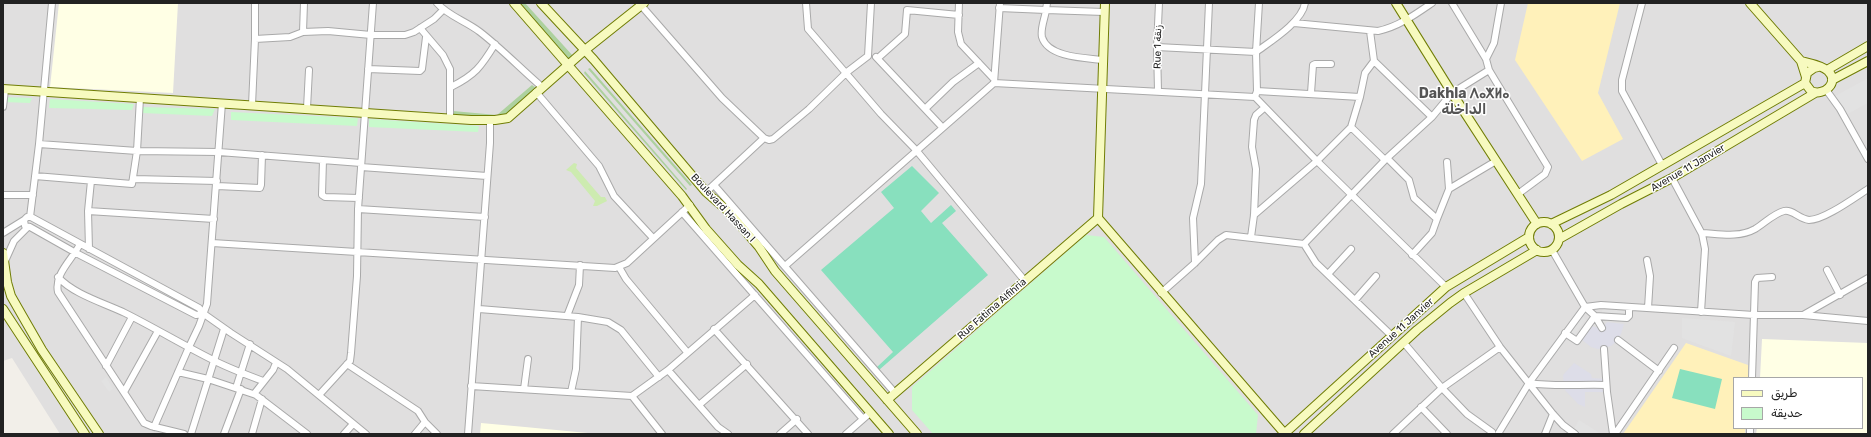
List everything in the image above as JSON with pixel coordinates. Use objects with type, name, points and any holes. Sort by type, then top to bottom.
[{"type":"street","points":[[52,3],[40,144],[29,219],[24,225],[196,315],[204,314]]},
{"type":"street","points":[[252,105],[255,39],[254,3]]},
{"type":"street","points":[[303,32],[304,3]]},
{"type":"street","points":[[319,394],[350,361],[357,276],[356,251],[358,210],[373,3]]},
{"type":"street","points":[[436,3],[443,10],[470,24],[506,52],[539,90],[599,166],[614,196],[654,238]]},
{"type":"street","points":[[514,3],[569,64],[690,206],[706,229],[738,265],[760,284],[889,434]]},
{"type":"street","name":"Boulevard Hassan I","points":[[541,3],[585,50],[706,192],[730,212],[759,247],[775,271],[917,434]]},
{"type":"street","points":[[806,3],[808,30],[847,72],[881,114],[916,150],[1025,281]]},
{"type":"street","points":[[868,56],[871,3]]},
{"type":"street","points":[[878,58],[905,34],[907,3]]},
{"type":"street","points":[[959,3],[959,40],[964,49],[979,63],[993,80],[1103,90],[1205,94],[1311,93],[1360,97]]},
{"type":"street","name":"Rue 1 زنقة","points":[[1158,91],[1156,47],[1159,3]]},
{"type":"street","points":[[1195,263],[1193,218],[1201,184],[1209,3]]},
{"type":"street","points":[[1259,3],[1256,52],[1256,94],[1264,108],[1316,161],[1446,287]]},
{"type":"street","points":[[1156,47],[1256,52],[1294,23],[1303,12],[1306,3]]},
{"type":"street","points":[[1396,3],[1452,94],[1537,224]]},
{"type":"street","points":[[1294,23],[1370,31],[1386,30],[1407,20],[1432,3]]},
{"type":"street","points":[[1452,3],[1486,59],[1489,70],[1548,167],[1545,174],[1518,194]]},
{"type":"street","points":[[1486,59],[1494,44],[1501,3]]},
{"type":"street","points":[[1642,3],[1622,80],[1622,91],[1662,165]]},
{"type":"street","points":[[1750,3],[1801,61],[1827,70],[1832,80],[1831,86],[1827,91],[1815,93],[1809,89],[1805,80],[1801,61]]},
{"type":"street","points":[[3,107],[4,89],[450,118],[490,120],[508,118],[585,50],[641,4],[722,98],[764,138],[769,140],[773,139],[808,109],[847,72],[868,56],[878,58],[942,127]]},
{"type":"street","points":[[785,266],[993,80],[1000,6],[1104,7],[1103,90],[1098,218],[1284,434]]},
{"type":"street","points":[[1047,6],[1042,35],[1047,44],[1060,54],[1103,60]]},
{"type":"street","points":[[255,39],[290,37],[303,32],[328,31],[371,35],[405,34],[420,28],[443,10]]},
{"type":"street","points":[[906,10],[959,15]]},
{"type":"street","points":[[420,28],[447,62],[450,69],[450,118]]},
{"type":"street","points":[[1370,31],[1374,61],[1432,117]]},
{"type":"street","points":[[368,69],[420,72],[422,69],[426,37]]},
{"type":"street","points":[[451,87],[470,78],[483,63],[495,44]]},
{"type":"street","points":[[1827,70],[1868,46]]},
{"type":"street","points":[[1832,80],[1868,60]]},
{"type":"street","points":[[1254,215],[1316,161],[1351,127],[1365,73],[1374,61]]},
{"type":"street","points":[[926,108],[953,82],[979,63]]},
{"type":"street","points":[[1311,93],[1313,65],[1331,64]]},
{"type":"street","points":[[1805,80],[1810,70],[1818,67]]},
{"type":"street","points":[[307,108],[309,70]]},
{"type":"street","points":[[1304,244],[1386,159],[1432,117],[1452,94],[1489,70]]},
{"type":"street","name":"Avenue 11 Janvier","points":[[1551,224],[1611,195],[1805,80]]},
{"type":"street","points":[[1827,91],[1840,109],[1868,159]]},
{"type":"street","name":"Avenue 11 Janvier","points":[[1559,240],[1621,204],[1672,178],[1815,93]]},
{"type":"street","points":[[35,176],[131,185],[134,179],[137,151],[140,98]]},
{"type":"street","points":[[154,427],[204,314],[207,304],[222,103]]},
{"type":"street","points":[[1251,237],[1254,215],[1256,169],[1252,147],[1254,120],[1256,115],[1264,108]]},
{"type":"street","points":[[468,434],[471,386],[479,309],[490,120]]},
{"type":"street","points":[[1351,127],[1409,180],[1414,198],[1437,219]]},
{"type":"street","points":[[706,192],[764,138]]},
{"type":"street","points":[[40,144],[137,151],[219,152],[262,155],[487,176]]},
{"type":"street","points":[[134,179],[260,188],[262,155]]},
{"type":"street","points":[[323,160],[322,195],[325,197],[359,198]]},
{"type":"street","points":[[1449,189],[1496,161]]},
{"type":"street","points":[[1412,255],[1432,233],[1449,189],[1447,162]]},
{"type":"street","points":[[1672,178],[1702,233],[1705,249],[1701,312]]},
{"type":"street","points":[[89,249],[88,211],[90,181]]},
{"type":"street","points":[[714,185],[895,393]]},
{"type":"street","points":[[1702,233],[1741,234],[1753,230],[1785,211],[1792,212],[1801,218],[1817,219],[1868,189]]},
{"type":"street","points":[[3,195],[33,195]]},
{"type":"street","points":[[212,243],[610,268],[619,267],[631,259],[690,206]]},
{"type":"street","points":[[358,210],[485,217]]},
{"type":"street","points":[[88,211],[214,219]]},
{"type":"street","points":[[682,212],[863,420]]},
{"type":"street","name":"Rue Fatima Alfihria","points":[[887,400],[1098,218]]},
{"type":"street","points":[[29,219],[33,225],[14,241],[4,263],[11,296],[42,350],[99,434]]},
{"type":"street","points":[[3,233],[29,219]]},
{"type":"street","points":[[29,219],[80,244],[199,308],[204,314],[224,329],[250,344],[319,394],[366,434]]},
{"type":"street","points":[[1543,222],[1551,224],[1556,228],[1559,240],[1552,250],[1545,252],[1537,250],[1531,245],[1529,237],[1530,231],[1537,224],[1543,222]]},
{"type":"street","points":[[1161,293],[1224,236],[1251,237],[1304,244]]},
{"type":"street","name":"Avenue 11 Janvier","points":[[1284,434],[1446,287],[1529,237]]},
{"type":"street","points":[[80,244],[76,253],[58,277],[58,292],[144,423],[154,427],[184,434]]},
{"type":"street","points":[[1304,244],[1311,257],[1392,336]]},
{"type":"street","points":[[1328,274],[1352,249]]},
{"type":"street","name":"Avenue 11 Janvier","points":[[1304,434],[1431,318],[1464,293],[1537,250]]},
{"type":"street","points":[[1552,250],[1585,307],[1594,316],[1602,328]]},
{"type":"street","points":[[1647,260],[1650,276],[1648,308]]},
{"type":"street","points":[[567,316],[579,285],[580,265]]},
{"type":"street","points":[[619,267],[626,279],[687,352]]},
{"type":"street","points":[[1827,270],[1840,294]]},
{"type":"street","points":[[1355,300],[1376,276]]},
{"type":"street","points":[[58,277],[64,283],[84,294],[132,317],[213,360],[263,381]]},
{"type":"street","points":[[1752,377],[1756,279],[1762,277],[1772,277]]},
{"type":"street","points":[[1802,315],[1868,278]]},
{"type":"street","points":[[1464,293],[1500,346],[1529,383],[1563,425],[1575,434]]},
{"type":"street","points":[[471,386],[632,396],[668,370],[754,295]]},
{"type":"street","points":[[1404,343],[1442,388],[1467,414],[1495,433],[1529,383],[1585,307],[1601,304],[1754,315],[1802,315],[1868,321]]},
{"type":"street","points":[[1594,316],[1627,318],[1629,316],[1629,307]]},
{"type":"street","points":[[3,309],[85,434]]},
{"type":"street","points":[[479,309],[578,317],[608,322],[621,330],[659,377]]},
{"type":"street","points":[[1565,333],[1576,341],[1594,316]]},
{"type":"street","points":[[106,366],[132,317]]},
{"type":"street","points":[[571,392],[576,369],[578,317]]},
{"type":"street","points":[[191,434],[224,329]]},
{"type":"street","points":[[714,329],[797,419],[808,434]]},
{"type":"street","points":[[124,392],[158,331]]},
{"type":"street","points":[[1618,340],[1658,371]]},
{"type":"street","points":[[224,434],[250,344]]},
{"type":"street","points":[[1393,434],[1420,407],[1442,388],[1500,346]]},
{"type":"street","points":[[1614,434],[1674,348]]},
{"type":"street","points":[[1604,349],[1606,385],[1614,434]]},
{"type":"street","points":[[524,389],[528,359]]},
{"type":"street","points":[[254,394],[273,370],[276,362]]},
{"type":"street","points":[[346,364],[418,411],[425,422],[437,434]]},
{"type":"street","points":[[699,405],[747,364]]},
{"type":"street","points":[[668,370],[718,428],[728,434]]},
{"type":"street","points":[[178,372],[208,379],[254,394],[307,434]]},
{"type":"street","points":[[1529,383],[1546,386],[1564,384],[1606,385]]},
{"type":"street","points":[[632,396],[662,434]]},
{"type":"street","points":[[252,434],[262,399]]},
{"type":"street","points":[[1420,407],[1447,434]]},
{"type":"street","points":[[846,434],[870,413]]},
{"type":"street","points":[[1545,434],[1554,414]]},
{"type":"street","points":[[780,434],[797,419]]},
{"type":"street","points":[[415,434],[425,422]]},
{"type":"street","points":[[344,434],[353,424]]},
{"type":"shaded area","points":[[3,3],[1868,3],[1868,434],[60,434],[12,358],[3,361]]},
{"type":"shaded area","points":[[59,3],[178,3],[173,93],[50,87]]},
{"type":"shaded area","points":[[1868,78],[1868,103],[1846,115],[1835,96]]},
{"type":"shaded area","points":[[748,282],[859,409],[857,411],[747,283]]},
{"type":"shaded area","points":[[1603,305],[1627,307],[1627,314],[1602,312]]},
{"type":"shaded area","points":[[1579,315],[1586,319],[1573,337],[1566,332]]},
{"type":"shaded area","points":[[1682,318],[1735,322],[1731,356],[1682,338]]},
{"type":"shaded area","points":[[1607,322],[1624,324],[1618,340],[1611,346],[1598,349],[1591,347],[1581,339],[1591,324],[1594,327],[1602,328]]},
{"type":"shaded area","points":[[1762,339],[1868,343],[1868,434],[1756,434],[1757,429],[1863,429],[1863,377],[1760,377]]},
{"type":"shaded area","points":[[1574,363],[1591,374],[1592,378],[1606,379],[1607,392],[1585,392],[1585,407],[1578,404],[1564,389],[1563,375]]},
{"type":"shaded area","points":[[106,377],[113,389],[109,392],[101,381]]},
{"type":"shaded area","points":[[1579,420],[1598,432],[1599,434],[1571,434]]},
{"type":"shaded area","points":[[481,423],[525,427],[598,434],[480,434]]},
{"type":"green space","points":[[516,3],[525,3],[573,56],[568,61]]},
{"type":"green space","points":[[590,68],[692,185],[690,186],[588,69]]},
{"type":"green space","points":[[585,71],[687,189],[686,190],[584,73]]},
{"type":"green space","points":[[532,85],[536,88],[499,121],[451,117],[453,111],[497,115]]},
{"type":"green space","points":[[3,97],[32,98],[30,103],[3,102]]},
{"type":"green space","points":[[50,99],[134,104],[132,110],[49,108]]},
{"type":"green space","points":[[143,107],[215,109],[212,116],[142,113]]},
{"type":"green space","points":[[231,112],[358,118],[357,126],[231,120]]},
{"type":"green space","points":[[369,119],[479,126],[478,132],[369,127]]},
{"type":"green space","points":[[574,163],[577,164],[576,168],[601,197],[605,197],[607,201],[597,206],[593,206],[595,201],[571,172],[566,170]]},
{"type":"green space","points":[[912,166],[939,193],[921,211],[931,223],[951,205],[956,211],[942,223],[988,275],[879,370],[876,368],[893,352],[821,270],[894,208],[881,192]]},
{"type":"green space","points":[[1086,235],[1104,237],[1258,415],[1256,434],[1174,434],[1151,432],[1150,434],[933,434],[912,410],[912,387]]},
{"type":"green space","points":[[1680,369],[1722,379],[1715,409],[1672,398]]},
{"type":"sand","points":[[1528,3],[1620,3],[1598,93],[1623,139],[1582,161],[1515,60]]},
{"type":"sand","points":[[1686,343],[1748,365],[1748,377],[1733,377],[1733,429],[1745,429],[1745,434],[1623,434]]},
{"type":"district","name":"Dakhla ⴷⴰⵅⵍⴰ الداخلة","points":[[1464,102]]}]
